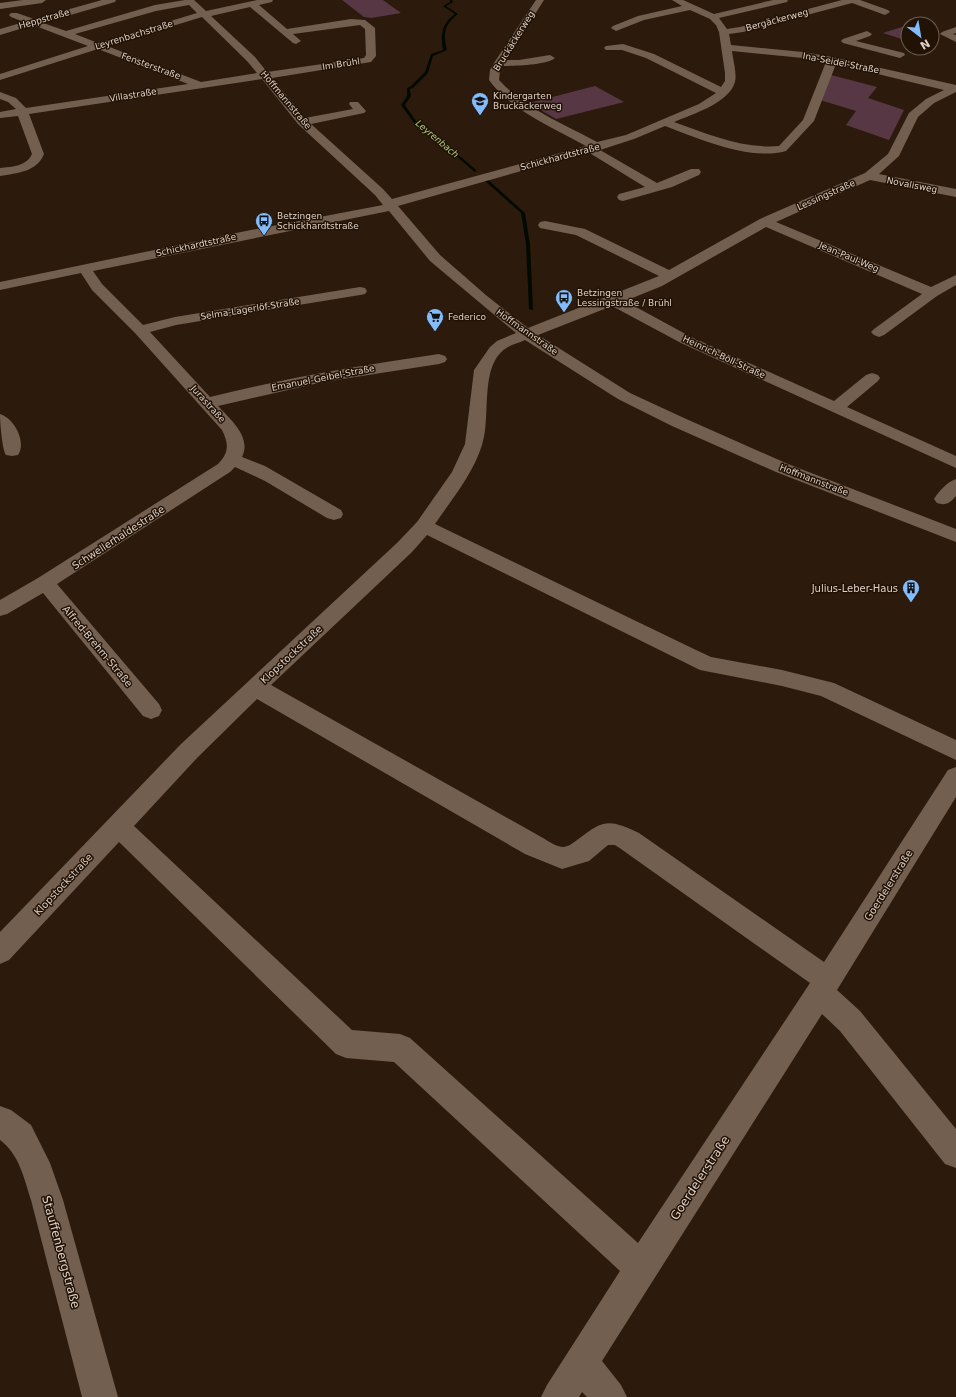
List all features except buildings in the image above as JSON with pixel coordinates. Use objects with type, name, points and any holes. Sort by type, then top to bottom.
[{"type":"street","points":[[0,6],[42,0]]},
{"type":"street","name":"Heppstraße","points":[[0,32],[112,0]]},
{"type":"street","name":"Leyrenbachstraße","points":[[0,77],[96,46],[208,18],[269,0]]},
{"type":"street","name":"Bruckäckerweg","points":[[540,0],[499,63],[495,70],[494,80],[502,90],[528,108],[594,148]]},
{"type":"street","points":[[713,17],[784,0]]},
{"type":"street","name":"Bergäckerweg","points":[[724,32],[740,30],[852,0],[885,12]]},
{"type":"street","points":[[66,34],[154,8],[190,1]]},
{"type":"street","name":"Hoffmannstraße","points":[[190,1],[251,59],[302,122],[379,192],[435,258],[482,299],[528,335],[624,396],[678,422],[782,468],[956,536]]},
{"type":"street","points":[[609,48],[623,47],[646,54],[723,92],[730,81],[724,32],[720,24],[713,17],[687,2],[616,28]]},
{"type":"street","name":"Fensterstraße","points":[[16,4],[18,11],[11,15],[35,22],[199,85]]},
{"type":"street","points":[[252,4],[296,40]]},
{"type":"street","points":[[199,26],[208,18]]},
{"type":"street","name":"Im Brühl","points":[[266,76],[361,61],[371,56],[370,28],[362,22],[286,32]]},
{"type":"street","points":[[956,30],[945,34],[956,39]]},
{"type":"street","points":[[867,34],[843,42],[900,55]]},
{"type":"street","name":"Ina-Seidel-Straße","points":[[726,48],[803,55],[832,60],[956,89]]},
{"type":"street","points":[[117,54],[131,49]]},
{"type":"street","points":[[803,55],[819,49]]},
{"type":"street","points":[[499,63],[519,63],[550,58]]},
{"type":"street","points":[[666,123],[736,145],[763,150],[782,149],[808,120],[832,60]]},
{"type":"street","name":"Villastraße","points":[[0,115],[266,76]]},
{"type":"street","name":"Lessingstraße","points":[[528,335],[657,283],[765,222],[869,176],[893,156],[913,115],[930,101],[956,89]]},
{"type":"street","name":"Schickhardtstraße","points":[[0,286],[391,206],[630,137],[703,106],[717,98],[723,92]]},
{"type":"street","points":[[0,94],[12,100],[23,112],[38,154],[37,159],[33,164],[0,172]]},
{"type":"street","points":[[302,122],[357,112]]},
{"type":"street","points":[[594,148],[656,188]]},
{"type":"street","points":[[623,197],[656,188],[695,172]]},
{"type":"street","name":"Novalisweg","points":[[869,176],[956,193]]},
{"type":"street","name":"Jean-Paul-Weg","points":[[765,222],[932,293]]},
{"type":"street","points":[[545,225],[580,232],[670,276]]},
{"type":"street","name":"Jurastraße","points":[[85,269],[97,287],[140,330],[208,403],[229,428],[237,444],[236,452],[232,460]]},
{"type":"street","points":[[879,332],[932,293],[956,279]]},
{"type":"street","name":"Selma-Lagerlöf-Straße","points":[[140,330],[175,321],[360,291]]},
{"type":"street","name":"Heinrich-Böll-Straße","points":[[616,300],[647,320],[686,340],[956,463]]},
{"type":"street","name":"Klopstockstraße","points":[[0,950],[189,751],[255,686],[405,547],[424,526],[461,472],[474,444],[478,424],[482,370],[495,350],[502,344],[528,335]]},
{"type":"street","name":"Emanuel-Geibel-Straße","points":[[208,403],[277,386],[353,371],[439,359]]},
{"type":"street","points":[[836,408],[872,378]]},
{"type":"street","points":[[0,419],[5,423],[10,433],[12,451]]},
{"type":"street","points":[[232,460],[249,464],[261,470],[319,507],[334,514]]},
{"type":"street","name":"Schwellerhaldestraße","points":[[0,609],[45,583],[224,468],[232,460]]},
{"type":"street","points":[[943,499],[956,485]]},
{"type":"street","points":[[424,526],[688,656],[708,664],[782,678],[826,689],[896,721],[956,751]]},
{"type":"street","name":"Alfred-Brehm-Straße","points":[[45,583],[151,710]]},
{"type":"street","points":[[255,686],[534,846],[562,858],[580,852],[603,834],[618,835],[630,841],[824,986],[956,1153]]},
{"type":"street","name":"Goerdelerstraße","points":[[559,1397],[824,986],[956,776]]},
{"type":"street","points":[[118,826],[346,1044],[400,1048],[641,1268]]},
{"type":"street","name":"Stauffenbergstraße","points":[[0,1120],[20,1136],[35,1163],[47,1200],[100,1397]]},
{"type":"street","points":[[581,1363],[609,1397]]},
{"type":"shaded area","points":[[342,0],[383,0],[401,13],[371,18],[364,17]]},
{"type":"shaded area","points":[[900,28],[900,38],[883,33]]},
{"type":"shaded area","points":[[831,75],[877,87],[868,98],[904,110],[889,140],[846,125],[856,111],[820,100]]},
{"type":"shaded area","points":[[595,86],[624,102],[556,119],[529,103]]},
{"type":"waterway","name":"Leyrenbach","points":[[451,0],[452,2],[444,6],[457,14],[448,21],[444,29],[443,39],[445,50],[432,55],[427,72],[408,89],[409,96],[403,105],[415,122],[432,134],[475,171]]},
{"type":"waterway","name":"Leyrenbach","points":[[485,179],[523,213],[528,244],[531,309]]},
{"type":"place","name":"Kindergarten Bruckäckerweg","points":[[480,116]]},
{"type":"place","name":"Betzingen Schickhardtstraße","points":[[264,236]]},
{"type":"place","name":"Betzingen Lessingstraße / Brühl","points":[[564,313]]},
{"type":"place","name":"Federico","points":[[435,332]]},
{"type":"place","name":"Julius-Leber-Haus","points":[[911,603]]}]
